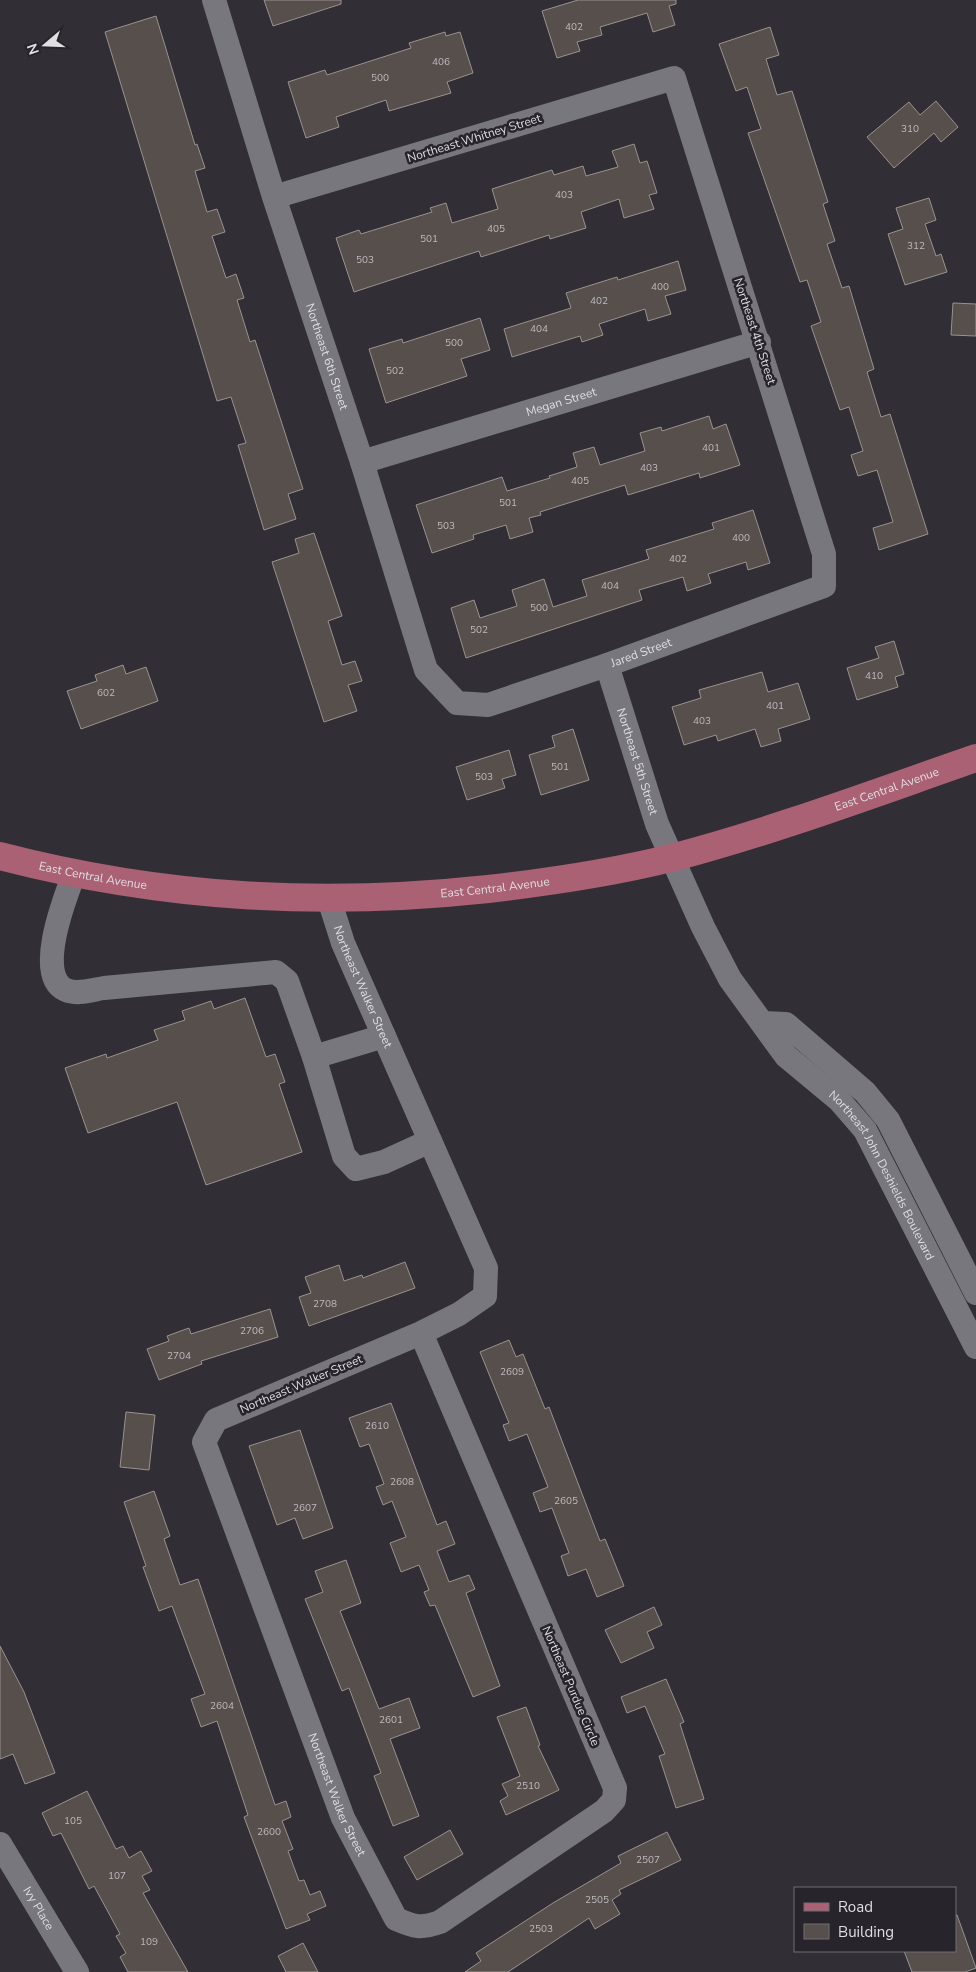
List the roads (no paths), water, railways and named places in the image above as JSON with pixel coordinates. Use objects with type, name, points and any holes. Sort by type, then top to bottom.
[{"type":"main road","name":"East Central Avenue","points":[[0,856],[74,874],[113,881],[247,897],[330,899],[423,896],[548,883],[671,858],[785,824],[976,758]]},
{"type":"street","name":"Northeast 6th Street","points":[[214,0],[274,197],[362,462],[426,670],[457,703]]},
{"type":"street","name":"Northeast Whitney Street","points":[[274,197],[674,78]]},
{"type":"street","name":"Northeast 4th Street","points":[[674,78],[759,342],[824,554],[824,586]]},
{"type":"street","name":"Megan Street","points":[[362,462],[759,342]]},
{"type":"street","name":"Jared Street","points":[[457,703],[488,704],[607,665],[824,586]]},
{"type":"street","name":"Northeast 5th Street","points":[[607,665],[654,814],[671,858]]},
{"type":"street","name":"Northeast John Deshields Boulevard","points":[[671,858],[730,979],[786,1056],[839,1100],[865,1130],[976,1347]]},
{"type":"street","points":[[74,874],[61,908],[50,967],[55,982],[64,989],[78,993],[104,988],[276,972],[287,981],[314,1057],[344,1156],[356,1169],[384,1162],[430,1141]]},
{"type":"street","name":"Northeast Walker Street","points":[[330,899],[343,943],[486,1268],[485,1296],[459,1314],[421,1334],[216,1420],[204,1442],[343,1818],[396,1919]]},
{"type":"street","name":"Northeast John Deshields Boulevard","points":[[763,1023],[786,1024],[865,1092],[882,1113],[908,1158],[976,1293]]},
{"type":"street","points":[[314,1057],[384,1036]]},
{"type":"street","name":"Northeast Purdue Circle","points":[[396,1919],[424,1928],[440,1922],[604,1811],[614,1800],[615,1788],[421,1334]]},
{"type":"street","name":"Ivy Place","points":[[0,1844],[77,1972]]}]
